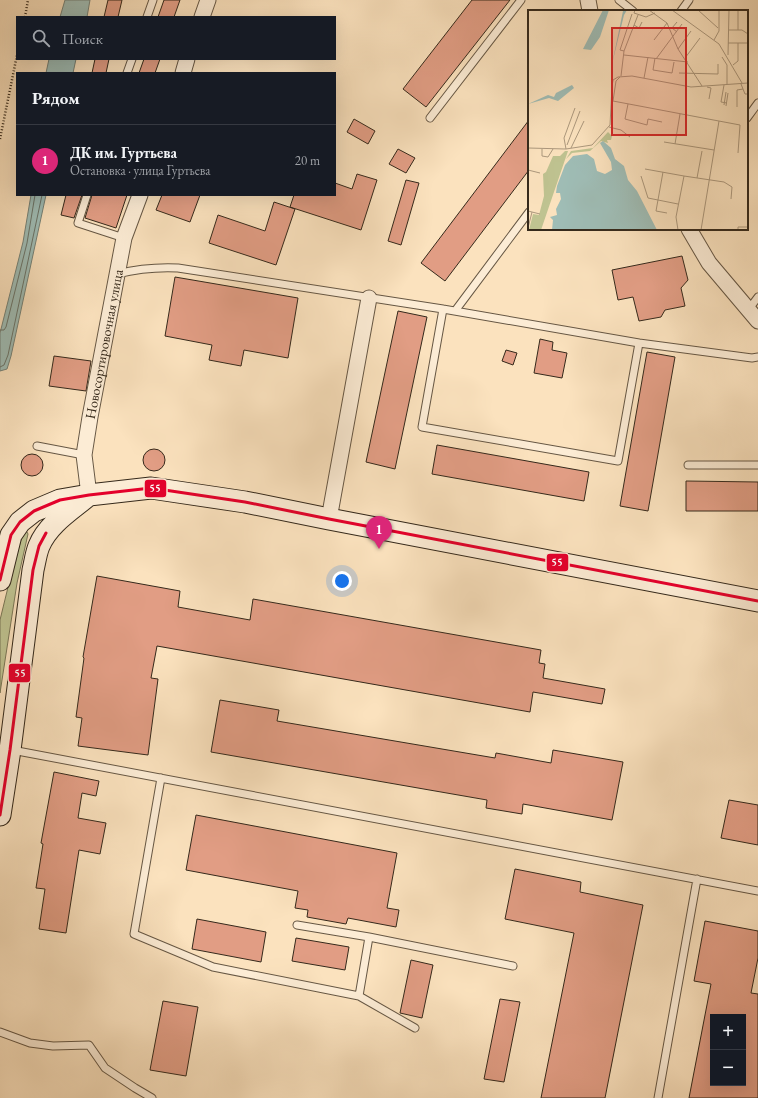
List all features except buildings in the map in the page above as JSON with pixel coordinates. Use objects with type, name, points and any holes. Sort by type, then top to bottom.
[{"type":"main road","points":[[0,580],[11,535],[20,522],[34,511],[60,500],[151,488],[245,502],[328,520],[758,601]]},
{"type":"main road","points":[[0,815],[10,750],[33,570],[39,546],[55,522],[89,495]]},
{"type":"street","points":[[202,16],[208,0]]},
{"type":"street","points":[[588,0],[590,10]]},
{"type":"street","points":[[183,72],[188,60]]},
{"type":"street","name":"Новосортировочная улица","points":[[89,495],[84,455],[90,416],[124,238],[140,196]]},
{"type":"street","points":[[690,230],[710,263],[753,315]]},
{"type":"street","points":[[328,520],[369,298]]},
{"type":"lane","points":[[147,16],[153,0]]},
{"type":"lane","points":[[430,118],[521,0]]},
{"type":"lane","points":[[619,0],[632,10]]},
{"type":"lane","points":[[681,10],[689,0]]},
{"type":"lane","points":[[127,72],[132,60]]},
{"type":"lane","points":[[748,117],[758,103]]},
{"type":"lane","points":[[87,196],[78,223],[124,238]]},
{"type":"lane","points":[[454,311],[528,213]]},
{"type":"lane","points":[[117,274],[159,267],[178,268],[443,309],[639,343],[752,358],[758,357]]},
{"type":"lane","points":[[753,315],[758,297]]},
{"type":"lane","points":[[443,309],[422,427],[618,461],[639,343]]},
{"type":"lane","points":[[37,446],[84,455]]},
{"type":"lane","points":[[688,465],[758,465]]},
{"type":"lane","points":[[10,750],[758,891]]},
{"type":"lane","points":[[161,778],[134,934],[213,967],[359,996],[416,1028]]},
{"type":"lane","points":[[658,1098],[697,879]]},
{"type":"lane","points":[[297,926],[369,937],[513,966]]},
{"type":"lane","points":[[359,996],[369,937]]},
{"type":"lane","points":[[0,1032],[30,1043],[53,1046],[89,1045],[105,1068],[134,1088],[152,1098]]},
{"type":"path","points":[[25,16],[28,0]]},
{"type":"path","points":[[0,139],[16,60]]},
{"type":"green space","points":[[26,531],[28,534],[17,583],[0,693],[0,620],[23,533]]},
{"type":"water","points":[[65,0],[90,0],[87,16],[60,16]]},
{"type":"water","points":[[49,60],[76,60],[73,72],[46,72]]},
{"type":"water","points":[[31,196],[46,196],[11,356],[7,369],[0,371],[0,333],[23,242]]},
{"type":"transit line","name":"55","points":[[0,580],[11,535],[20,522],[34,511],[60,500],[151,488],[245,502],[758,601]]},
{"type":"transit line","name":"55","points":[[0,815],[10,750],[33,570],[39,546],[46,533]]},
{"type":"place","name":"ДК им. Гуртьева","points":[[379,549]]}]
